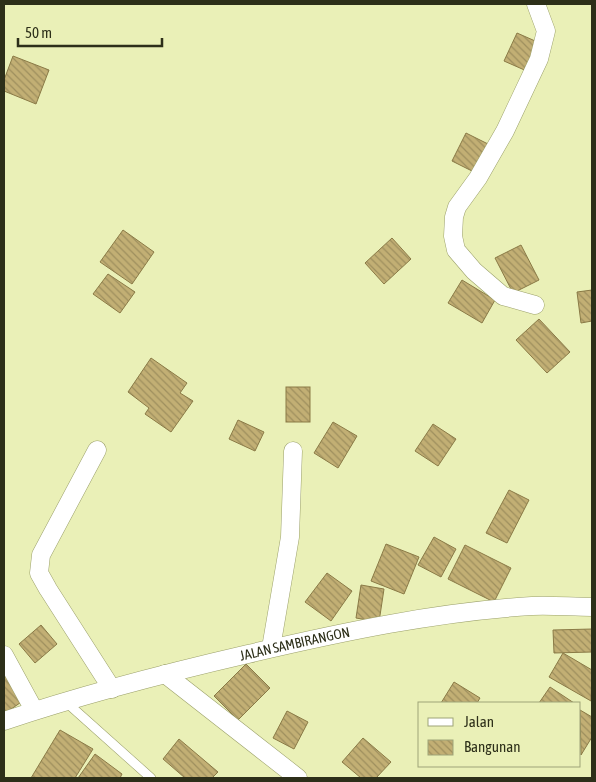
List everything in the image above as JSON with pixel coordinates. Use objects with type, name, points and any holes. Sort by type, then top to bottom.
[{"type":"street","points":[[535,305],[503,296],[474,271],[456,250],[453,236],[454,217],[457,207],[478,178],[505,131],[539,59],[546,31],[536,4]]},
{"type":"street","points":[[97,450],[41,555],[39,573],[112,689]]},
{"type":"street","points":[[271,648],[290,537],[293,451]]},
{"type":"street","name":"JALAN SAMBIRANGON","points":[[4,721],[34,710],[165,674],[271,648],[383,624],[459,613],[534,606],[592,607]]},
{"type":"street","points":[[4,655],[34,710]]},
{"type":"street","points":[[165,674],[298,778]]},
{"type":"lane","points":[[66,702],[151,778]]},
{"type":"building","points":[[517,33],[542,44],[529,72],[504,61]]},
{"type":"building","points":[[13,56],[49,70],[36,104],[4,91],[4,80]]},
{"type":"building","points":[[466,133],[492,146],[478,174],[452,161]]},
{"type":"building","points":[[123,230],[154,252],[132,284],[100,262]]},
{"type":"building","points":[[392,238],[411,259],[384,284],[365,263]]},
{"type":"building","points":[[521,245],[539,280],[513,293],[495,258]]},
{"type":"building","points":[[108,274],[135,292],[120,313],[93,294]]},
{"type":"building","points":[[462,280],[495,300],[482,323],[448,303]]},
{"type":"building","points":[[592,290],[592,321],[581,323],[577,292]]},
{"type":"building","points":[[539,319],[570,352],[547,373],[516,340]]},
{"type":"building","points":[[151,358],[187,383],[180,393],[193,401],[171,432],[145,414],[149,408],[128,392]]},
{"type":"building","points":[[286,387],[310,387],[310,422],[286,422]]},
{"type":"building","points":[[238,420],[264,432],[255,451],[229,439]]},
{"type":"building","points":[[333,422],[357,436],[338,468],[314,453]]},
{"type":"building","points":[[433,424],[456,439],[438,466],[415,451]]},
{"type":"building","points":[[509,490],[529,500],[507,543],[486,533]]},
{"type":"building","points":[[434,537],[456,549],[441,577],[418,565]]},
{"type":"building","points":[[386,544],[419,557],[404,594],[371,581]]},
{"type":"building","points":[[465,545],[511,568],[494,602],[448,579]]},
{"type":"building","points":[[327,573],[352,591],[331,621],[305,602]]},
{"type":"building","points":[[361,585],[384,589],[379,622],[356,618]]},
{"type":"building","points":[[41,625],[57,644],[35,663],[19,644]]},
{"type":"building","points":[[592,629],[592,652],[554,653],[553,630]]},
{"type":"building","points":[[563,653],[592,670],[591,701],[549,677]]},
{"type":"building","points":[[246,664],[270,688],[238,720],[214,696]]},
{"type":"building","points":[[4,667],[27,698],[4,714]]},
{"type":"building","points":[[454,682],[480,698],[478,702],[442,702]]},
{"type":"building","points":[[550,687],[572,702],[540,702]]},
{"type":"building","points":[[287,711],[308,722],[294,749],[273,738]]},
{"type":"building","points":[[581,711],[592,717],[592,737],[581,755]]},
{"type":"building","points":[[60,730],[93,749],[75,778],[31,778]]},
{"type":"building","points":[[363,738],[391,762],[376,778],[361,778],[342,762]]},
{"type":"building","points":[[179,739],[218,772],[212,778],[185,778],[163,759]]},
{"type":"building","points":[[95,754],[122,774],[120,778],[78,778]]}]
